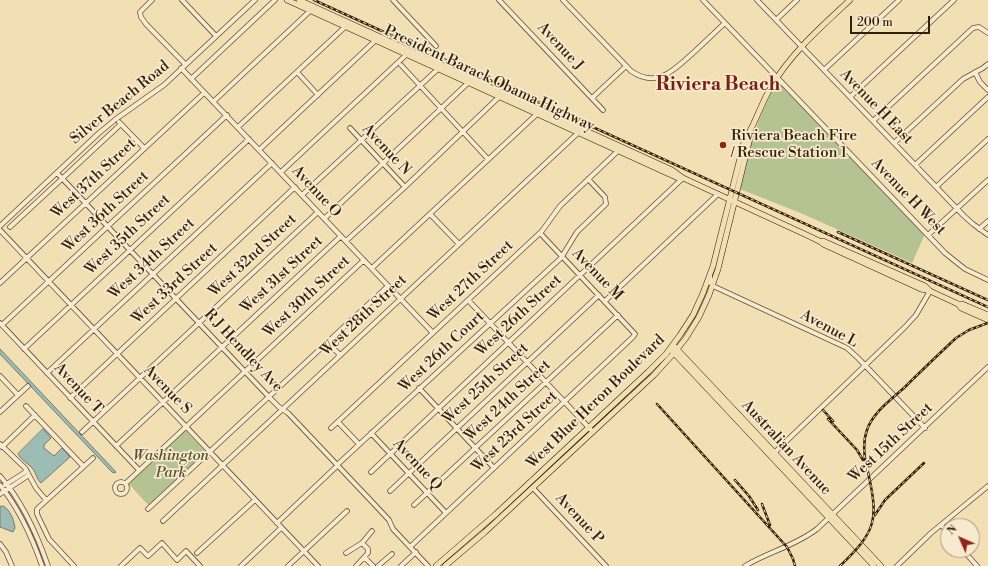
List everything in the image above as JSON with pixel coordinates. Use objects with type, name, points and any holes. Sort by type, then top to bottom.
[{"type":"main road","name":"President Barack Obama Highway","points":[[287,0],[312,9],[378,38],[620,149],[678,178],[682,178],[718,194],[821,242],[824,241],[850,252],[925,286],[930,291],[958,304],[962,304],[988,315]]},
{"type":"main road","name":"President Barack Obama Highway","points":[[299,0],[312,9]]},
{"type":"main road","name":"West Blue Heron Boulevard","points":[[436,566],[589,428],[648,372],[671,347],[687,325],[698,304],[710,274],[751,131],[765,98],[777,78],[801,46],[850,0]]},
{"type":"main road","name":"West Blue Heron Boulevard","points":[[445,566],[450,564],[533,488],[654,375],[676,352],[699,317],[713,286],[732,201]]},
{"type":"main road","name":"President Barack Obama Highway","points":[[958,304],[961,308],[988,320]]},
{"type":"main road","name":"Australian Avenue","points":[[671,347],[831,517],[874,566]]},
{"type":"main road","points":[[533,488],[534,483],[551,466],[551,463]]},
{"type":"main road","points":[[506,513],[508,508],[526,490],[526,486]]},
{"type":"main road","name":"Australian Avenue","points":[[831,517],[881,566]]},
{"type":"street","points":[[152,0],[140,12],[141,17],[185,64]]},
{"type":"street","points":[[182,0],[216,36]]},
{"type":"street","name":"Silver Beach Road","points":[[0,226],[116,119],[164,85],[255,0]]},
{"type":"street","points":[[191,79],[275,0]]},
{"type":"street","points":[[393,0],[436,46]]},
{"type":"street","name":"Avenue J","points":[[499,0],[603,110]]},
{"type":"street","points":[[563,0],[626,66],[634,73],[645,77],[654,78],[667,75],[675,70],[725,23]]},
{"type":"street","name":"Avenue H West","points":[[703,0],[945,253],[958,264],[988,280]]},
{"type":"street","name":"Avenue H East","points":[[757,0],[957,209],[988,235]]},
{"type":"street","points":[[776,20],[797,0]]},
{"type":"street","points":[[824,70],[899,0]]},
{"type":"street","points":[[850,97],[954,0]]},
{"type":"street","points":[[213,102],[312,9]]},
{"type":"street","points":[[238,127],[348,25]]},
{"type":"street","points":[[873,121],[974,28],[979,27],[988,32]]},
{"type":"street","points":[[259,150],[378,38]]},
{"type":"street","points":[[281,172],[409,52]]},
{"type":"street","points":[[894,143],[963,79],[988,64]]},
{"type":"street","points":[[401,65],[488,159]]},
{"type":"street","points":[[592,98],[626,66]]},
{"type":"street","points":[[302,195],[440,67]]},
{"type":"street","name":"Avenue O","points":[[181,68],[433,333]]},
{"type":"street","points":[[297,72],[318,95]]},
{"type":"street","points":[[975,72],[980,82],[988,90]]},
{"type":"street","points":[[324,218],[470,81]]},
{"type":"street","name":"West 37th Street","points":[[0,283],[204,93]]},
{"type":"street","name":"West 31st Street","points":[[346,241],[501,95]]},
{"type":"street","points":[[915,165],[988,97]]},
{"type":"street","name":"West 30th Street","points":[[372,268],[539,112]]},
{"type":"street","name":"West 36th Street","points":[[1,324],[49,282],[227,115]]},
{"type":"street","points":[[116,119],[144,148]]},
{"type":"street","name":"Silver Beach Road","points":[[10,227],[121,124]]},
{"type":"street","name":"Avenue N","points":[[350,128],[405,187]]},
{"type":"street","name":"West 28th Street","points":[[163,520],[580,131]]},
{"type":"street","name":"West 35th Street","points":[[24,349],[249,139]]},
{"type":"street","points":[[936,187],[988,139]]},
{"type":"street","name":"West 27th Street","points":[[331,428],[540,233],[560,206],[620,149]]},
{"type":"street","name":"West 34th Street","points":[[47,373],[272,163]]},
{"type":"street","name":"R J Hendley Ave","points":[[57,172],[245,372],[337,465],[384,515],[393,529],[428,566]]},
{"type":"street","name":"West 26th Street","points":[[371,472],[682,178]]},
{"type":"street","name":"West 26th Court","points":[[277,523],[337,465],[562,256],[577,232],[606,204],[605,197],[588,180]]},
{"type":"street","points":[[928,235],[988,180]]},
{"type":"street","name":"West 33rd Street","points":[[70,398],[295,188]]},
{"type":"street","points":[[605,301],[718,194]]},
{"type":"street","name":"West 32nd Street","points":[[82,432],[318,212]]},
{"type":"street","points":[[430,214],[459,244]]},
{"type":"street","points":[[979,229],[988,221]]},
{"type":"street","name":"Avenue S","points":[[0,230],[318,566]]},
{"type":"street","name":"Avenue M","points":[[540,233],[635,334]]},
{"type":"street","name":"West 31st Street","points":[[116,446],[341,236]]},
{"type":"street","name":"West 30th Street","points":[[126,483],[364,260]]},
{"type":"street","points":[[710,274],[710,282],[713,286]]},
{"type":"street","points":[[148,509],[388,286]]},
{"type":"street","name":"Avenue L","points":[[713,286],[847,348],[866,366],[924,428]]},
{"type":"street","points":[[772,454],[911,322],[930,291]]},
{"type":"street","name":"West 25th Street","points":[[390,490],[599,295]]},
{"type":"street","points":[[468,300],[593,432]]},
{"type":"street","name":"West 24th Street","points":[[414,505],[618,315]]},
{"type":"street","name":"Avenue T","points":[[1,324],[139,470]]},
{"type":"street","name":"West 23rd Street","points":[[410,546],[635,334]]},
{"type":"street","points":[[327,342],[340,355]]},
{"type":"street","name":"West 15th Street","points":[[745,566],[797,542],[831,517],[988,367]]},
{"type":"street","points":[[1,378],[18,395]]},
{"type":"street","points":[[0,412],[28,386]]},
{"type":"street","points":[[419,389],[494,468]]},
{"type":"street","points":[[26,406],[83,466]]},
{"type":"street","points":[[35,415],[1,445],[28,473],[36,488],[46,500]]},
{"type":"street","points":[[338,422],[357,442]]},
{"type":"street","name":"Avenue Q","points":[[371,434],[446,513]]},
{"type":"street","points":[[74,566],[49,539],[37,514],[38,508],[93,458]]},
{"type":"street","points":[[2,488],[8,486],[28,473]]},
{"type":"street","points":[[0,476],[31,523],[48,566]]},
{"type":"street","points":[[949,518],[988,486]]},
{"type":"street","points":[[0,494],[2,488]]},
{"type":"street","points":[[2,488],[26,526],[42,566]]},
{"type":"street","name":"Avenue P","points":[[533,488],[606,566]]},
{"type":"street","points":[[197,553],[255,500]]},
{"type":"street","points":[[288,566],[347,511]]},
{"type":"street","points":[[897,566],[940,526]]},
{"type":"street","points":[[241,566],[282,528]]},
{"type":"street","points":[[346,553],[362,543],[372,531]]},
{"type":"street","points":[[121,566],[140,548],[148,556],[162,543],[177,560],[186,551],[200,566]]},
{"type":"street","points":[[356,566],[365,558],[368,552],[362,543]]},
{"type":"street","points":[[0,544],[6,552],[12,566]]},
{"type":"street","points":[[401,566],[416,552]]},
{"type":"street","points":[[378,566],[392,554]]},
{"type":"street","points":[[365,558],[373,566]]},
{"type":"street","points":[[970,558],[977,566]]},
{"type":"green space","points":[[776,84],[781,84],[925,234],[912,263],[803,214],[740,189],[755,131]]},
{"type":"green space","name":"Washington Park","points":[[185,430],[207,453],[149,506],[128,483]]},
{"type":"water","points":[[0,349],[116,472],[115,473],[112,472],[0,354]]},
{"type":"water","points":[[43,429],[51,438],[44,445],[44,448],[54,456],[62,448],[70,457],[41,483],[33,469],[18,454]]},
{"type":"water","points":[[3,506],[10,512],[13,518],[15,528],[13,532],[0,527],[0,507]]},
{"type":"railway","points":[[314,0],[988,307]]},
{"type":"railway","points":[[838,232],[988,300]]},
{"type":"railway","points":[[840,566],[868,534],[872,524],[873,502],[864,451],[865,435],[870,423],[883,406],[956,338],[969,330],[988,323]]},
{"type":"railway","points":[[657,404],[787,547],[795,566]]},
{"type":"railway","points":[[823,410],[833,421]]},
{"type":"railway","points":[[828,419],[857,450],[863,460]]},
{"type":"railway","points":[[875,515],[885,500],[924,463]]},
{"type":"railway","points":[[735,480],[749,496],[758,510]]},
{"type":"railway","points":[[762,504],[770,525]]},
{"type":"place","name":"Riviera Beach Fire / Rescue Station 1","points":[[723,145]]},
{"type":"district","name":"Riviera Beach","points":[[718,85]]}]
